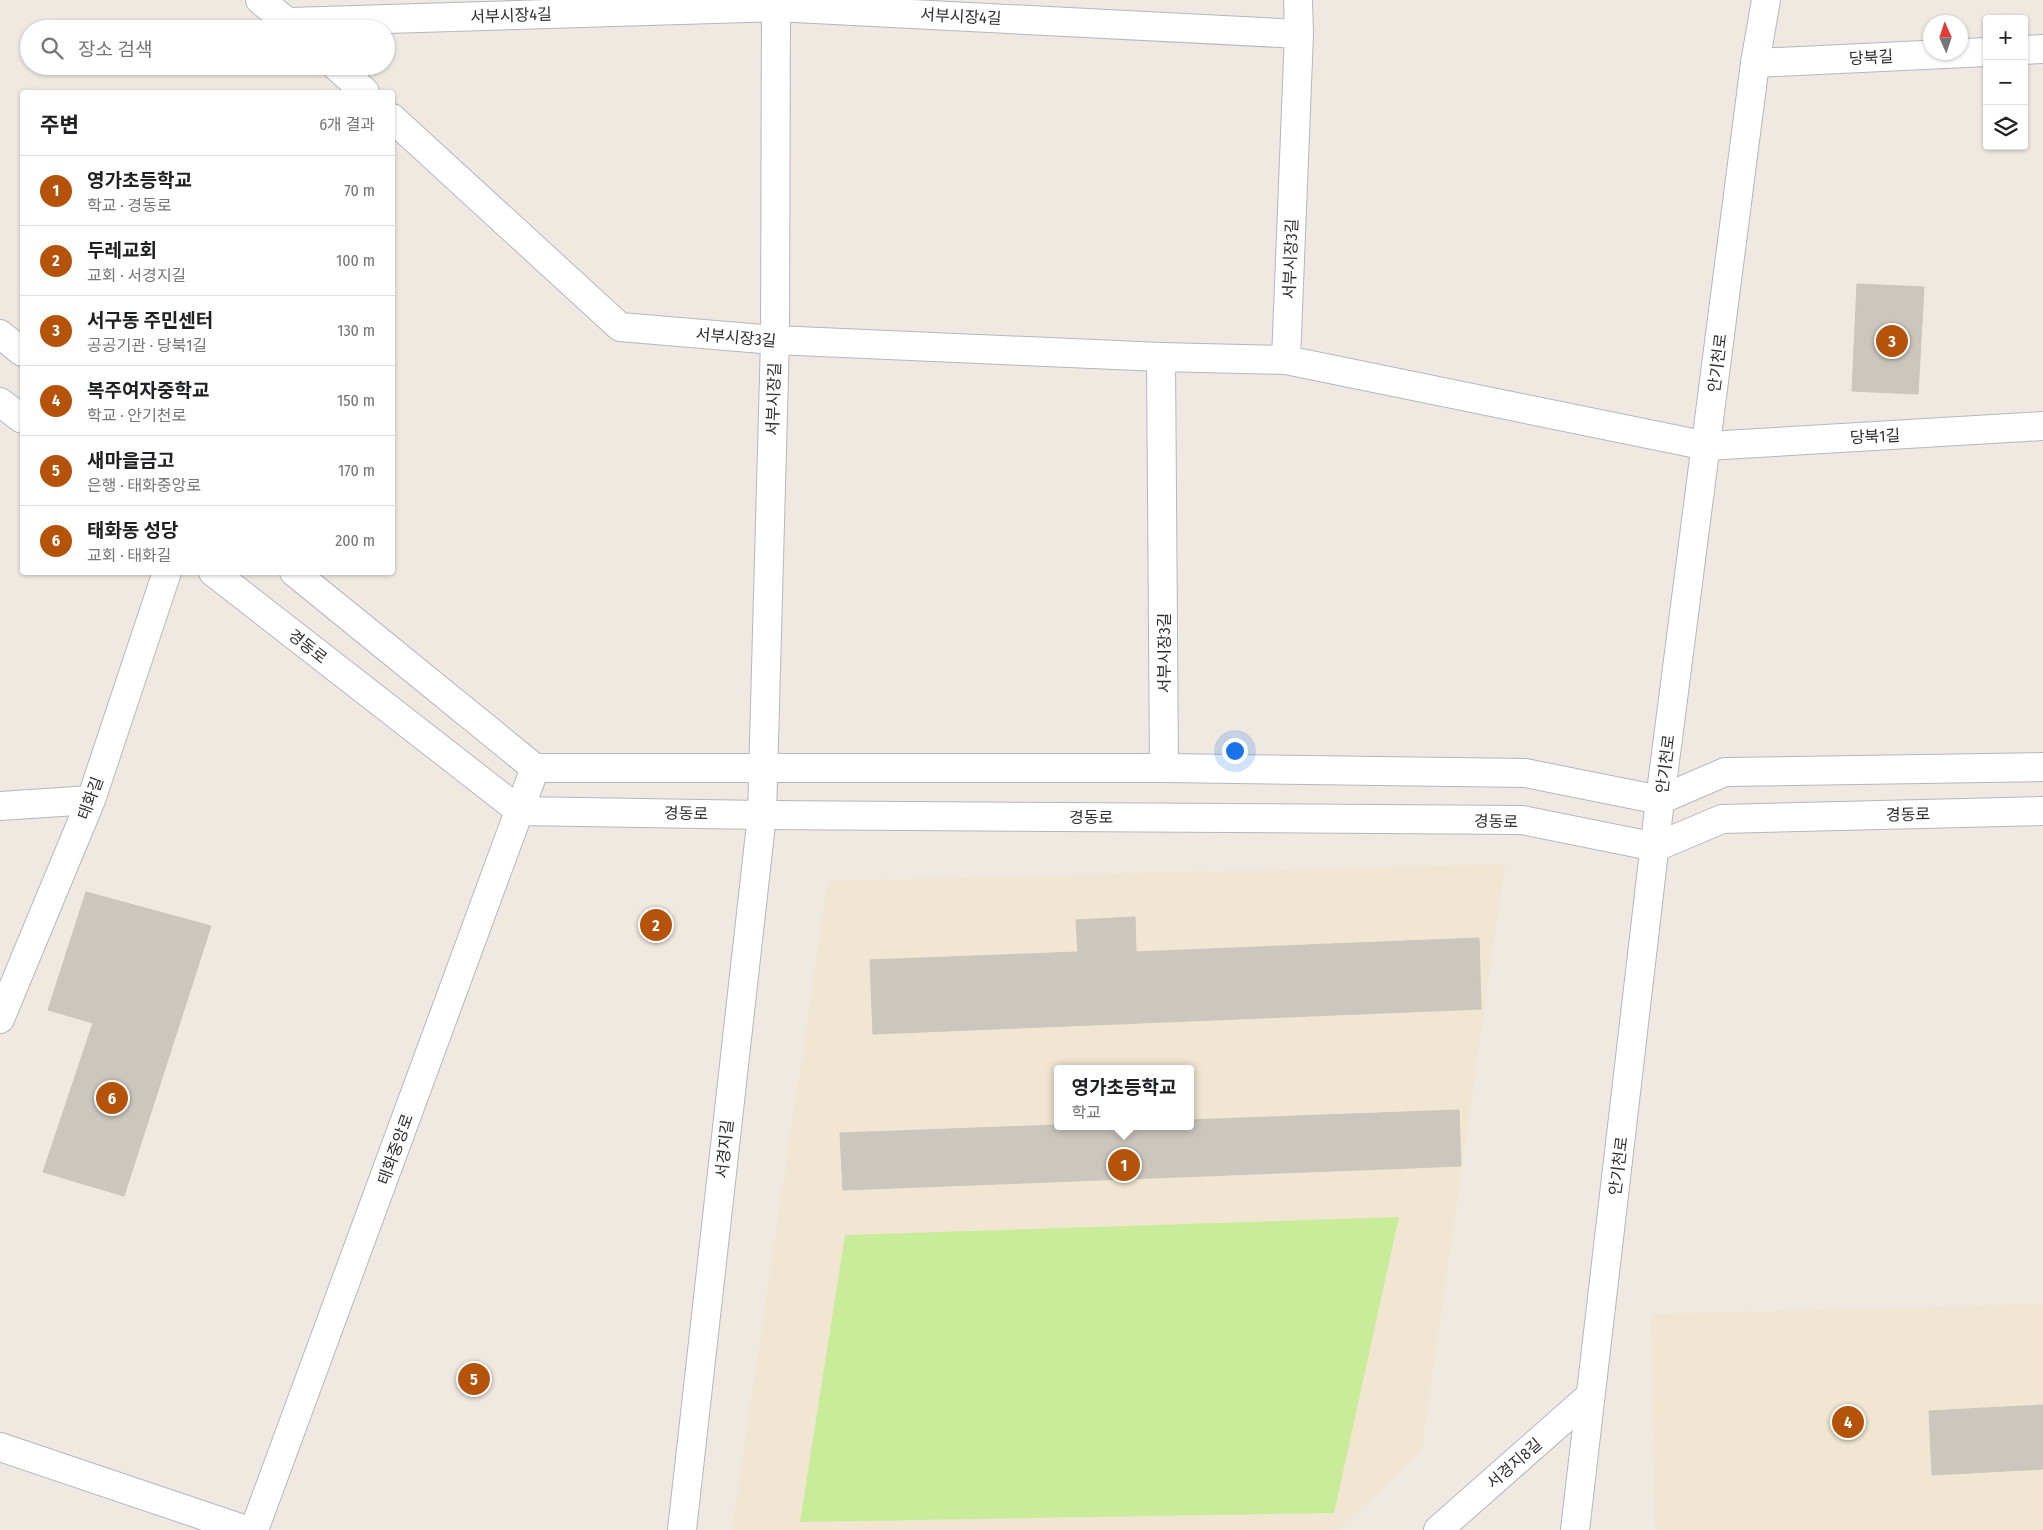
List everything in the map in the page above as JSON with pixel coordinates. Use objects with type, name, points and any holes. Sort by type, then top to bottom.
[{"type":"street","points":[[260,0],[285,20]]},
{"type":"street","points":[[1298,0],[1298,34]]},
{"type":"street","name":"안기천로","points":[[1575,1530],[1660,800],[1755,63],[1766,0]]},
{"type":"street","name":"서부시장4길","points":[[395,21],[776,3],[1298,34]]},
{"type":"street","name":"서부시장길","points":[[762,768],[775,340],[776,3]]},
{"type":"street","name":"서부시장3길","points":[[395,121],[620,327],[775,340],[1162,357],[1286,360],[1298,34]]},
{"type":"street","points":[[2028,50],[2043,49]]},
{"type":"street","name":"당북길","points":[[1755,63],[1983,52]]},
{"type":"street","points":[[346,75],[363,90]]},
{"type":"street","points":[[0,334],[20,350]]},
{"type":"street","name":"서부시장3길","points":[[1162,357],[1164,768]]},
{"type":"street","name":"당북1길","points":[[1286,360],[1707,446],[2043,426]]},
{"type":"street","name":"태화길","points":[[0,1019],[91,800],[166,575]]},
{"type":"street","name":"경동로","points":[[217,575],[520,811],[762,815],[1522,820],[1656,847],[1722,818],[2043,811]]},
{"type":"street","points":[[298,575],[535,768],[1164,768],[1525,773],[1660,800],[1725,772],[2043,767]]},
{"type":"street","name":"태화중앙로","points":[[254,1530],[535,768]]},
{"type":"street","name":"서경지길","points":[[682,1530],[762,815],[762,768]]},
{"type":"street","points":[[0,806],[91,800]]},
{"type":"street","name":"서경지8길","points":[[1438,1530],[1590,1396]]},
{"type":"street","points":[[0,1448],[246,1530]]},
{"type":"shaded area","points":[[1505,864],[1422,1449],[1338,1530],[732,1530],[828,881]]},
{"type":"shaded area","points":[[2043,1304],[2043,1530],[1655,1530],[1651,1314]]},
{"type":"green space","points":[[1399,1217],[1334,1513],[800,1522],[845,1235]]},
{"type":"building","points":[[1857,284],[1924,287],[1918,394],[1852,391]]},
{"type":"building","points":[[86,892],[211,926],[124,1196],[43,1172],[93,1023],[48,1010]]},
{"type":"building","points":[[1135,917],[1136,952],[1479,938],[1481,1009],[873,1034],[870,960],[1078,952],[1076,920]]},
{"type":"building","points":[[1459,1110],[1461,1166],[843,1190],[840,1133],[1054,1125],[1054,1130],[1194,1130],[1194,1120]]},
{"type":"building","points":[[2043,1405],[2043,1469],[1932,1475],[1929,1411]]},
{"type":"place","name":"서구동 주민센터","points":[[1892,341]]},
{"type":"place","name":"두레교회","points":[[656,925]]},
{"type":"place","name":"태화동 성당","points":[[112,1098]]},
{"type":"place","name":"영가초등학교","points":[[1124,1165]]},
{"type":"place","name":"새마을금고","points":[[474,1379]]},
{"type":"place","name":"복주여자중학교","points":[[1848,1422]]}]
